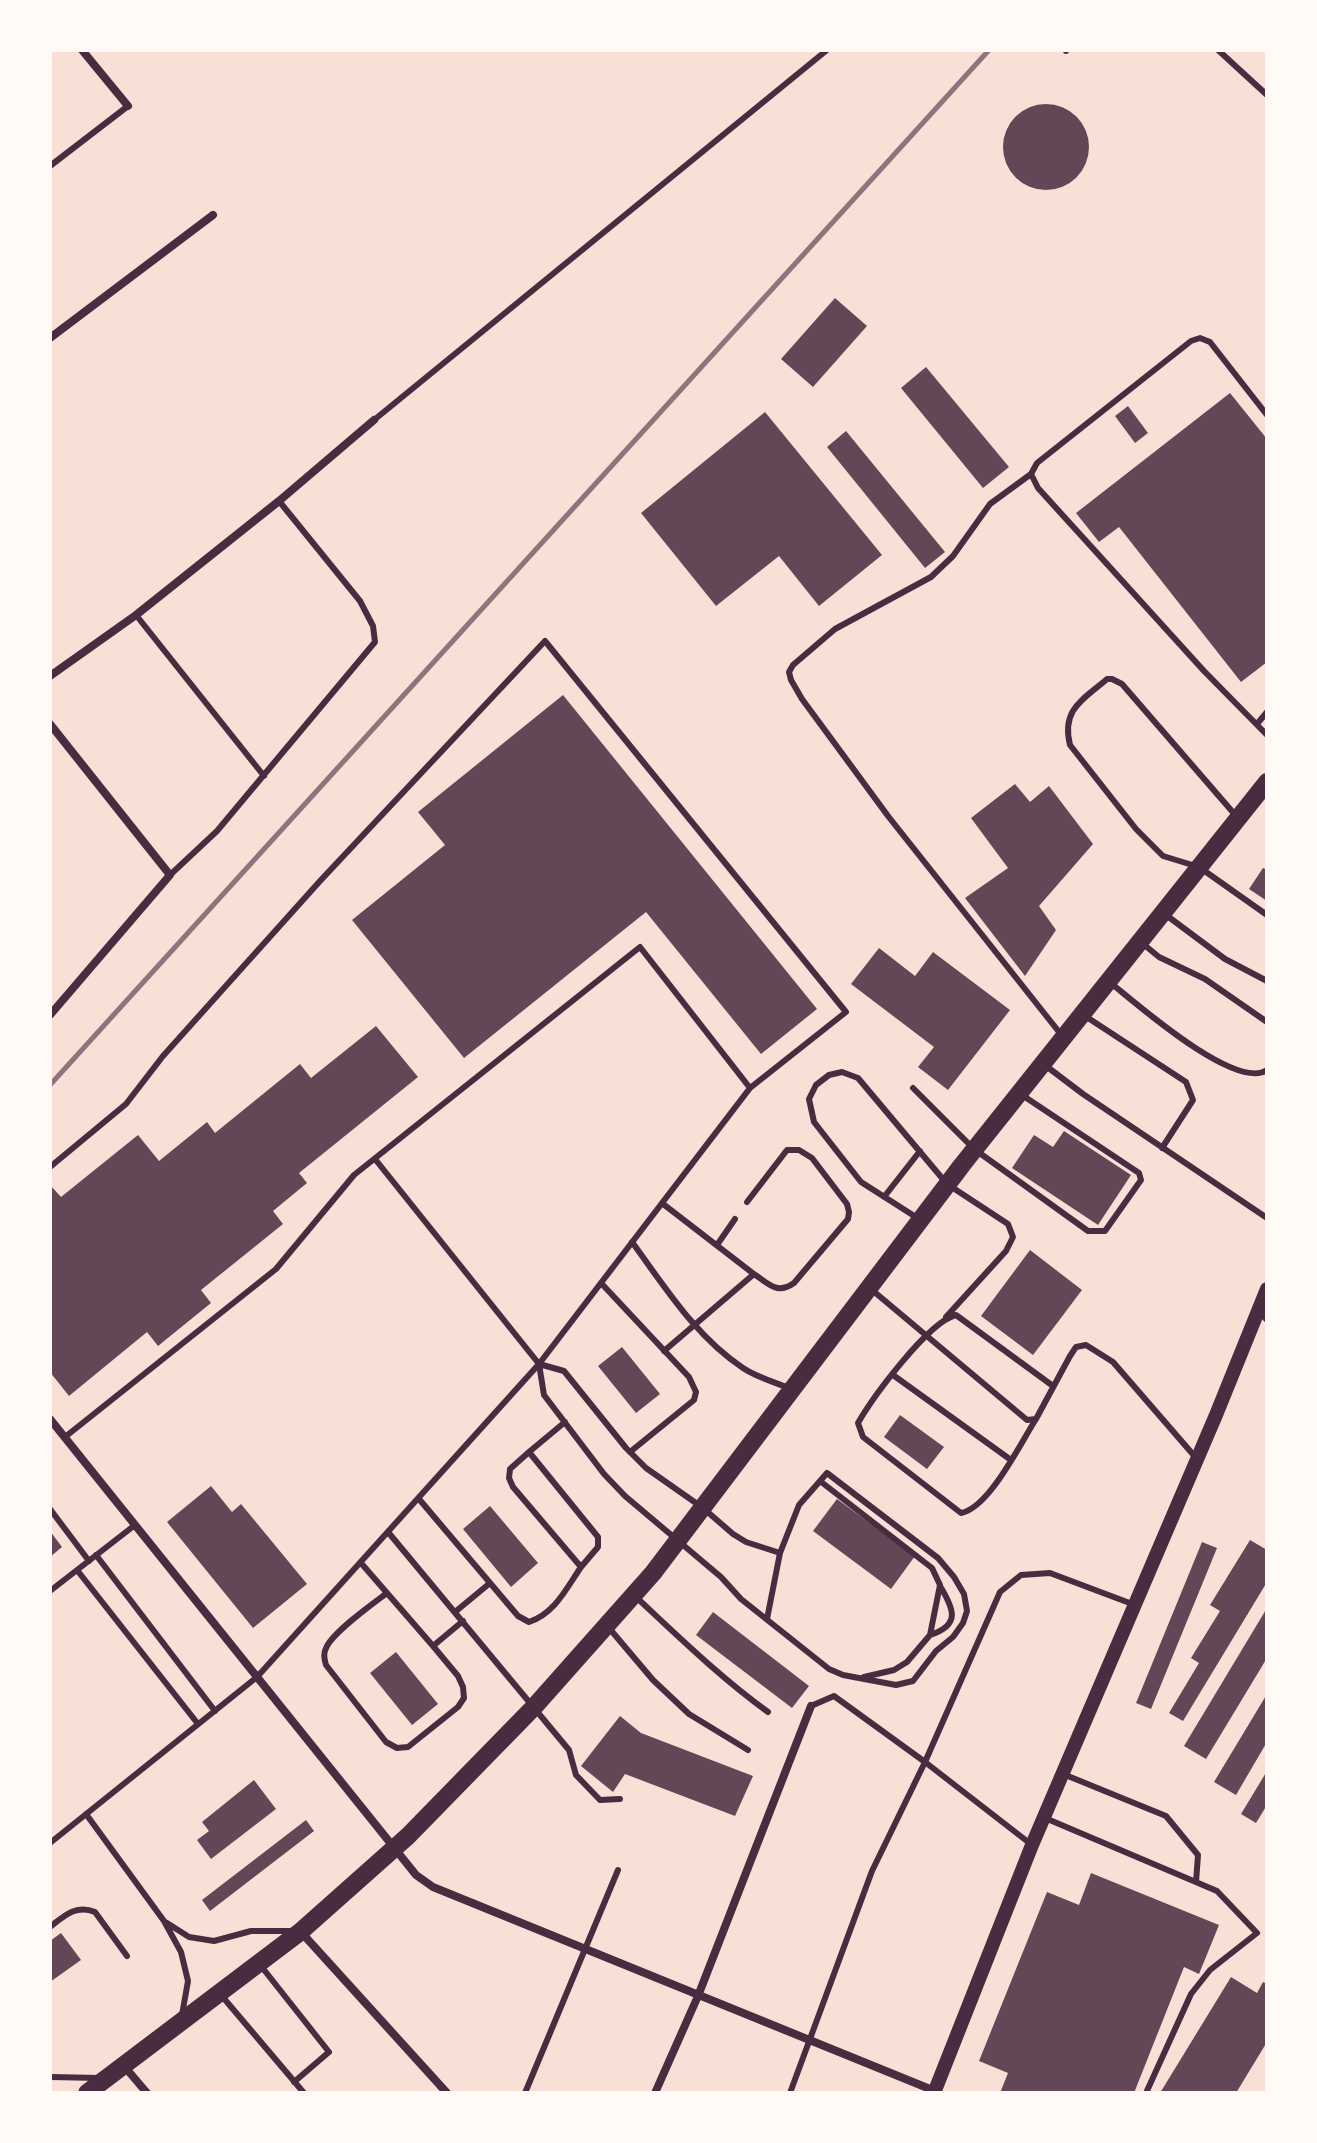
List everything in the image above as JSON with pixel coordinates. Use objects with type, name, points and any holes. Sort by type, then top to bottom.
[{"type":"main road","points":[[87,2093],[300,1932],[395,1849],[490,1755],[607,1626],[703,1508],[974,1149],[1267,782]]},
{"type":"street","points":[[82,50],[128,106]]},
{"type":"street","points":[[50,338],[213,215]]},
{"type":"street","points":[[50,676],[136,615],[279,501],[374,420]]},
{"type":"street","points":[[50,724],[170,875],[50,1015]]},
{"type":"street","points":[[50,1419],[416,1875],[433,1887],[934,2092],[1062,1774],[1197,1459],[1263,1316],[1267,1289]]},
{"type":"street","points":[[655,2093],[698,1996],[811,1706]]},
{"type":"street","points":[[300,1932],[447,2093]]},
{"type":"street","points":[[124,2066],[147,2093]]},
{"type":"lane","points":[[374,420],[827,50]]},
{"type":"lane","points":[[1218,50],[1267,95]]},
{"type":"lane","points":[[50,166],[128,106]]},
{"type":"lane","points":[[1063,1038],[888,816],[802,699],[789,672],[835,629],[931,577],[953,556],[990,504],[1031,474],[1037,463],[1191,341],[1200,338],[1210,342],[1267,415]]},
{"type":"lane","points":[[1031,474],[1038,488],[1204,671],[1267,735]]},
{"type":"lane","points":[[170,875],[217,831],[375,642],[373,626],[360,601],[279,501]]},
{"type":"lane","points":[[136,615],[264,776]]},
{"type":"lane","points":[[50,1167],[126,1104],[163,1056],[289,916],[545,641],[846,1012],[750,1088],[539,1364],[257,1677],[50,1843]]},
{"type":"lane","points":[[1238,818],[1122,684],[1107,679],[1075,706],[1066,732],[1070,745],[1136,829],[1163,856],[1199,867],[1267,915]]},
{"type":"lane","points":[[1257,724],[1267,712]]},
{"type":"lane","points":[[1163,913],[1225,959],[1267,981]]},
{"type":"lane","points":[[1140,941],[1159,957],[1205,979],[1267,1022]]},
{"type":"lane","points":[[65,1437],[276,1269],[354,1175],[640,947],[750,1088]]},
{"type":"lane","points":[[1108,981],[1212,1059],[1248,1074],[1267,1070]]},
{"type":"lane","points":[[1082,1014],[1186,1082],[1193,1100],[1162,1148]]},
{"type":"lane","points":[[1042,1064],[1267,1218]]},
{"type":"lane","points":[[920,1220],[861,1182],[814,1122],[809,1099],[816,1085],[829,1075],[842,1072],[858,1078],[947,1184],[1008,1224],[1013,1237],[1006,1251],[926,1335],[868,1407],[858,1423],[863,1437],[961,1513],[971,1511],[991,1491],[1011,1460],[1076,1347],[1086,1345],[1113,1362],[1197,1459]]},
{"type":"lane","points":[[913,1088],[974,1149],[1088,1231],[1105,1231],[1141,1180],[1139,1173],[1019,1093]]},
{"type":"lane","points":[[662,1203],[776,1289],[787,1288],[794,1283],[848,1219],[849,1212],[847,1204],[812,1158],[799,1150],[787,1150],[747,1202]]},
{"type":"lane","points":[[884,1197],[920,1151]]},
{"type":"lane","points":[[375,1159],[539,1364],[544,1395],[615,1485],[721,1577],[741,1599],[829,1669],[843,1675],[896,1685],[913,1681],[936,1651],[953,1637],[967,1611],[964,1594],[938,1558],[827,1473],[799,1505],[780,1553],[767,1619]]},
{"type":"lane","points":[[717,1245],[735,1219]]},
{"type":"lane","points":[[632,1242],[686,1316],[719,1349],[745,1369],[792,1389]]},
{"type":"lane","points":[[664,1351],[754,1274]]},
{"type":"lane","points":[[601,1283],[689,1377],[696,1392],[694,1400],[630,1452]]},
{"type":"lane","points":[[869,1287],[1027,1420],[1036,1419]]},
{"type":"lane","points":[[946,1317],[956,1315],[1053,1386]]},
{"type":"lane","points":[[539,1364],[564,1371],[646,1468],[703,1508],[733,1534],[746,1542],[780,1553]]},
{"type":"lane","points":[[893,1375],[1011,1460]]},
{"type":"lane","points":[[565,1422],[510,1469],[509,1478],[513,1487],[581,1567]]},
{"type":"lane","points":[[419,1499],[518,1616],[529,1622],[542,1618],[598,1547],[598,1537],[529,1452]]},
{"type":"lane","points":[[820,1481],[932,1568],[951,1604],[953,1615],[943,1631],[930,1635]]},
{"type":"lane","points":[[50,1509],[89,1561]]},
{"type":"lane","points":[[50,1591],[135,1525]]},
{"type":"lane","points":[[388,1532],[569,1750],[576,1775],[600,1800],[620,1799]]},
{"type":"lane","points":[[96,1555],[215,1711]]},
{"type":"lane","points":[[361,1563],[433,1646],[458,1676],[463,1687],[464,1698],[458,1707],[408,1747],[397,1748],[386,1742],[326,1665],[324,1657],[333,1638],[387,1593]]},
{"type":"lane","points":[[77,1570],[198,1724]]},
{"type":"lane","points":[[790,2093],[872,1871],[925,1762],[1000,1592],[1021,1575],[1050,1573],[1135,1605]]},
{"type":"lane","points":[[455,1612],[490,1583]]},
{"type":"lane","points":[[860,1677],[894,1670],[907,1662],[930,1635],[940,1585]]},
{"type":"lane","points":[[634,1595],[686,1645],[768,1712]]},
{"type":"lane","points":[[433,1646],[463,1621]]},
{"type":"lane","points":[[607,1626],[653,1680],[689,1714],[748,1750]]},
{"type":"lane","points":[[811,1706],[834,1696],[1032,1845]]},
{"type":"lane","points":[[1062,1774],[1166,1816],[1198,1855],[1196,1882]]},
{"type":"lane","points":[[86,1814],[164,1921],[181,1952],[188,1981],[181,2022]]},
{"type":"lane","points":[[1044,1817],[1217,1891],[1257,1933],[1210,1970],[1191,1994],[1146,2093]]},
{"type":"lane","points":[[525,2093],[618,1870]]},
{"type":"lane","points":[[50,1927],[77,1909],[95,1912],[127,1956]]},
{"type":"lane","points":[[164,1921],[189,1937],[214,1941],[251,1931],[300,1932]]},
{"type":"lane","points":[[259,1963],[329,2052],[294,2082]]},
{"type":"lane","points":[[219,1993],[304,2093]]},
{"type":"lane","points":[[50,2077],[107,2078]]},
{"type":"building","points":[[1046,104],[1063,107],[1077,116],[1086,130],[1089,147],[1086,164],[1077,178],[1063,187],[1046,190],[1029,187],[1015,178],[1006,164],[1003,147],[1006,130],[1015,116],[1029,107]]},
{"type":"building","points":[[835,298],[867,326],[813,387],[781,359]]},
{"type":"building","points":[[926,367],[1009,467],[983,488],[901,388]]},
{"type":"building","points":[[1230,393],[1267,439],[1267,662],[1241,682],[1119,527],[1099,542],[1076,513]]},
{"type":"building","points":[[1128,406],[1148,433],[1135,443],[1115,416]]},
{"type":"building","points":[[765,412],[882,555],[819,606],[779,556],[716,606],[641,513]]},
{"type":"building","points":[[846,431],[945,552],[925,568],[827,447]]},
{"type":"building","points":[[563,695],[817,1009],[761,1054],[646,912],[464,1058],[352,920],[445,845],[418,812]]},
{"type":"building","points":[[1015,784],[1030,802],[1049,786],[1093,844],[1039,906],[1056,930],[1025,976],[965,898],[1008,868],[971,818]]},
{"type":"building","points":[[1263,868],[1267,870],[1267,901],[1249,889]]},
{"type":"building","points":[[879,948],[915,976],[933,952],[1010,1010],[948,1090],[918,1067],[934,1047],[851,984]]},
{"type":"building","points":[[376,1026],[418,1077],[299,1173],[307,1183],[273,1211],[283,1224],[201,1290],[211,1303],[158,1346],[147,1332],[69,1396],[50,1372],[50,1185],[61,1197],[138,1135],[159,1161],[207,1122],[215,1133],[300,1064],[311,1078]]},
{"type":"building","points":[[1064,1131],[1131,1175],[1098,1225],[1012,1168],[1034,1135],[1053,1147]]},
{"type":"building","points":[[1030,1250],[1082,1290],[1033,1355],[981,1316]]},
{"type":"building","points":[[622,1347],[660,1394],[636,1413],[598,1366]]},
{"type":"building","points":[[900,1415],[944,1447],[927,1469],[884,1437]]},
{"type":"building","points":[[211,1486],[232,1512],[241,1504],[307,1584],[253,1628],[167,1522]]},
{"type":"building","points":[[837,1499],[915,1556],[891,1589],[813,1531]]},
{"type":"building","points":[[490,1506],[538,1563],[511,1587],[463,1529]]},
{"type":"building","points":[[50,1531],[62,1547],[50,1557]]},
{"type":"building","points":[[1250,1540],[1267,1550],[1267,1582],[1183,1721],[1169,1713],[1199,1663],[1191,1658],[1220,1611],[1210,1605]]},
{"type":"building","points":[[1202,1542],[1217,1548],[1151,1709],[1136,1703]]},
{"type":"building","points":[[1267,1608],[1267,1658],[1206,1759],[1184,1746]]},
{"type":"building","points":[[713,1612],[809,1686],[792,1708],[696,1635]]},
{"type":"building","points":[[396,1652],[438,1704],[412,1725],[370,1673]]},
{"type":"building","points":[[1267,1694],[1267,1742],[1236,1795],[1214,1782]]},
{"type":"building","points":[[620,1716],[641,1733],[753,1776],[735,1816],[625,1774],[613,1792],[581,1766]]},
{"type":"building","points":[[1267,1771],[1267,1805],[1256,1823],[1241,1814]]},
{"type":"building","points":[[254,1780],[276,1809],[211,1859],[197,1840],[209,1831],[202,1822]]},
{"type":"building","points":[[306,1820],[314,1831],[210,1911],[202,1900]]},
{"type":"building","points":[[1091,1873],[1219,1925],[1199,1974],[1184,1967],[1134,2093],[1000,2093],[1008,2073],[979,2061],[1047,1892],[1079,1905]]},
{"type":"building","points":[[61,1933],[81,1960],[50,1982],[50,1941]]},
{"type":"building","points":[[1231,1977],[1257,1993],[1263,1982],[1267,1984],[1267,2042],[1236,2093],[1160,2093]]},
{"type":"railway","points":[[50,1085],[989,50]]}]
